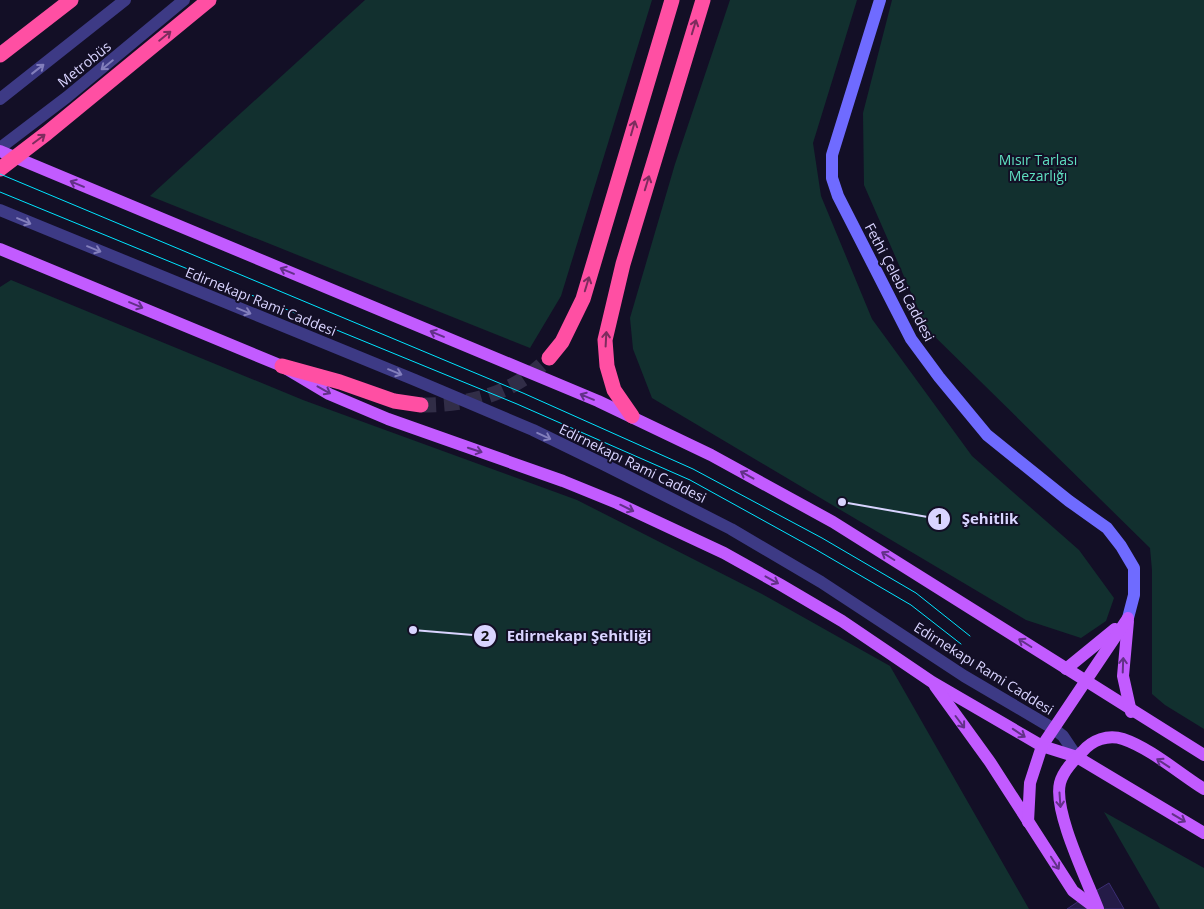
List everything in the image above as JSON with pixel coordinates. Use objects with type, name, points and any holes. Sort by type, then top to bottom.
[{"type":"highway","points":[[0,54],[70,0]]},
{"type":"highway","points":[[0,168],[47,133],[209,0]]},
{"type":"highway","points":[[550,358],[562,342],[582,299],[672,0]]},
{"type":"highway","points":[[632,416],[614,390],[607,366],[605,340],[623,264],[703,0]]},
{"type":"highway","points":[[282,366],[340,382],[394,401],[421,406]]},
{"type":"main road","points":[[0,149],[122,203],[632,416],[711,455],[833,522],[1131,712],[1204,755]]},
{"type":"main road","points":[[5,251],[282,366],[329,394],[388,419],[563,481],[617,503],[724,553],[842,621],[932,682],[1042,746],[1078,757]]},
{"type":"main road","points":[[1066,669],[1128,618]]},
{"type":"main road","points":[[1028,822],[1030,783],[1042,746],[1128,618]]},
{"type":"main road","points":[[1128,618],[1123,676],[1131,712]]},
{"type":"main road","points":[[932,682],[990,762],[1073,890],[1098,909]]},
{"type":"main road","points":[[1098,909],[1063,819],[1060,803],[1060,781],[1085,748],[1098,740],[1109,737],[1123,739],[1141,748],[1204,789]]},
{"type":"main road","name":"Edirnekapı Rami Caddesi","points":[[1078,757],[1204,832]]},
{"type":"street","name":"Fethi Çelebi Caddesi","points":[[880,0],[832,155],[832,178],[838,196],[911,339],[939,377],[986,435],[1069,501],[1107,528],[1121,546],[1134,568],[1134,595],[1128,618]]},
{"type":"lane","name":"Metrobüs","points":[[0,100],[125,0]]},
{"type":"lane","name":"Metrobüs","points":[[0,149],[67,97],[184,0]]},
{"type":"lane","name":"Edirnekapı Rami Caddesi","points":[[0,210],[415,380],[533,430],[605,464],[731,529],[813,577],[964,676],[1054,729],[1062,736],[1078,757]]},
{"type":"green space","points":[[365,0],[652,0],[561,296],[530,348],[150,196]]},
{"type":"green space","points":[[730,0],[857,0],[813,143],[821,196],[872,319],[972,456],[1079,550],[1114,598],[1106,621],[1081,638],[1026,620],[652,398],[633,349],[630,318],[675,164]]},
{"type":"green space","name":"Mısır Tarlası Mezarlığı","points":[[892,0],[1204,0],[1204,729],[1165,705],[1152,694],[1152,570],[1150,548],[927,329],[864,185],[863,113]]},
{"type":"green space","points":[[11,280],[303,400],[577,500],[762,594],[890,666],[1029,909],[0,909],[0,287]]},
{"type":"green space","points":[[1104,812],[1204,868],[1204,909],[1160,909]]},
{"type":"building","points":[[1109,883],[1124,909],[1067,909],[1076,903]]},
{"type":"tunnel","points":[[421,405],[457,403],[490,395],[521,381],[549,358]]},
{"type":"tram line","points":[[0,174],[523,393],[693,469],[822,538],[916,593],[970,636]]},
{"type":"tram line","points":[[0,192],[517,404],[690,480],[911,605],[961,644]]},
{"type":"place","name":"Şehitlik","points":[[842,502]]},
{"type":"place","name":"Edirnekapı Şehitliği","points":[[413,630]]}]
